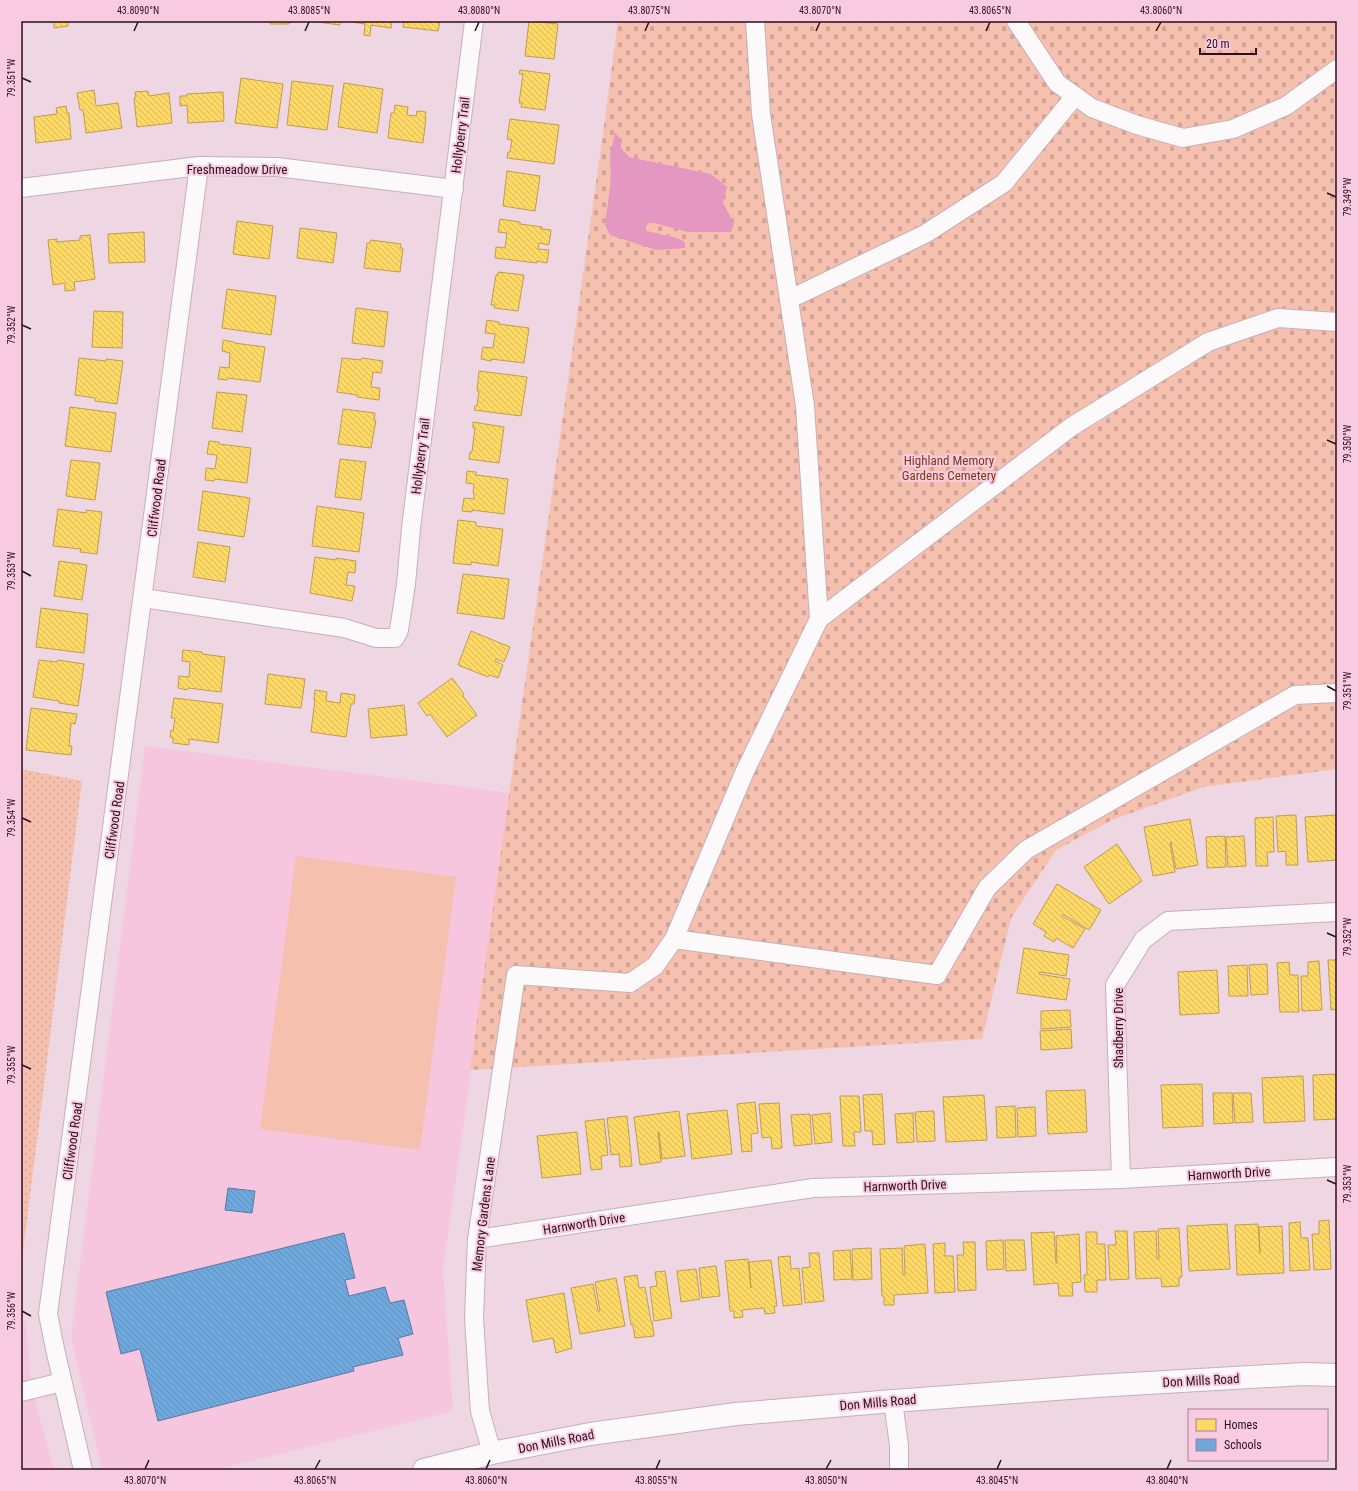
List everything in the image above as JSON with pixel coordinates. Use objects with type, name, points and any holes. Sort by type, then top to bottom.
[{"type":"main road","name":"Don Mills Road","points":[[424,1470],[492,1453],[590,1434],[736,1414],[1088,1386],[1296,1374],[1337,1375]]},
{"type":"street","name":"Hollyberry Trail","points":[[143,598],[344,628],[376,638],[395,638],[399,630],[406,584],[411,528],[474,21]]},
{"type":"street","points":[[755,21],[761,114],[805,406],[819,619]]},
{"type":"street","points":[[1016,21],[1057,84],[1092,108],[1137,125],[1183,138],[1233,129],[1280,109],[1337,69]]},
{"type":"street","points":[[790,299],[925,234],[1004,183],[1075,96]]},
{"type":"street","name":"Freshmeadow Drive","points":[[21,188],[199,166],[277,167],[454,189]]},
{"type":"street","name":"Cliffwood Road","points":[[83,1470],[62,1382],[48,1314],[199,166]]},
{"type":"street","points":[[1337,322],[1278,318],[1208,342],[1071,427],[819,619],[745,771],[674,939],[937,975],[987,888],[1026,850],[1295,695],[1337,692]]},
{"type":"street","name":"Shadberry Drive","points":[[1121,1179],[1115,986],[1143,940],[1168,921],[1337,912]]},
{"type":"street","name":"Memory Gardens Lane","points":[[492,1453],[480,1411],[479,1397],[474,1318],[477,1239],[516,975],[630,983],[655,966],[674,939]]},
{"type":"street","name":"Harnworth Drive","points":[[477,1239],[813,1188],[1121,1179],[1337,1167]]},
{"type":"street","points":[[21,1392],[62,1382]]},
{"type":"street","points":[[894,1401],[899,1446],[899,1470]]},
{"type":"shaded area","points":[[615,133],[621,139],[621,148],[629,157],[711,174],[727,187],[723,203],[734,224],[731,232],[688,232],[650,222],[643,230],[677,238],[685,242],[685,248],[656,250],[610,235],[605,225],[611,180],[610,156]]},
{"type":"shaded area","points":[[145,746],[510,793],[443,1270],[453,1411],[216,1470],[102,1470],[71,1337]]},
{"type":"shaded area","points":[[21,1320],[26,1320],[31,1386],[54,1470],[21,1470]]},
{"type":"green space","name":"Highland Memory Gardens Cemetery","points":[[618,21],[1337,21],[1337,769],[1203,787],[1112,820],[1056,850],[1011,918],[982,1039],[470,1070]]},
{"type":"green space","points":[[21,769],[82,781],[21,1268]]},
{"type":"green space","points":[[296,856],[456,877],[420,1150],[260,1129]]},
{"type":"building: Homes","points":[[54,21],[68,21],[68,26],[54,28]]},
{"type":"building: Homes","points":[[270,21],[295,22],[289,22],[289,24],[270,24]]},
{"type":"building: Homes","points":[[310,21],[340,21],[340,25]]},
{"type":"building: Homes","points":[[352,21],[392,21],[391,28],[371,25],[370,36],[364,35],[365,24]]},
{"type":"building: Homes","points":[[404,21],[440,21],[438,31],[403,27]]},
{"type":"building: Homes","points":[[529,21],[558,24],[554,59],[525,56]]},
{"type":"building: Homes","points":[[520,70],[550,74],[545,110],[521,107],[522,103],[519,103],[523,74],[519,74]]},
{"type":"building: Homes","points":[[241,78],[283,84],[277,128],[235,123]]},
{"type":"building: Homes","points":[[292,81],[333,86],[327,130],[287,125]]},
{"type":"building: Homes","points":[[344,83],[383,89],[377,133],[338,127]]},
{"type":"building: Homes","points":[[94,90],[96,106],[118,103],[122,128],[86,133],[83,110],[80,110],[77,93]]},
{"type":"building: Homes","points":[[148,91],[149,96],[169,93],[172,123],[137,127],[134,98],[136,97],[135,92]]},
{"type":"building: Homes","points":[[223,92],[224,121],[188,123],[187,105],[180,106],[180,96],[187,96],[187,94]]},
{"type":"building: Homes","points":[[395,105],[408,107],[407,115],[416,116],[417,111],[426,112],[423,143],[388,138],[391,113],[394,113]]},
{"type":"building: Homes","points":[[66,106],[67,113],[69,113],[71,139],[36,143],[34,117],[57,114],[56,108]]},
{"type":"building: Homes","points":[[510,119],[559,125],[554,164],[507,158],[508,152],[510,152],[512,140],[507,139]]},
{"type":"building: Homes","points":[[507,171],[540,176],[535,211],[503,206]]},
{"type":"building: Homes","points":[[500,219],[520,222],[520,224],[542,227],[541,229],[551,230],[549,245],[539,243],[538,249],[549,250],[547,263],[495,258],[496,247],[505,248],[507,233],[498,232]]},
{"type":"building: Homes","points":[[237,221],[273,226],[269,259],[233,254]]},
{"type":"building: Homes","points":[[300,228],[337,233],[333,263],[297,258]]},
{"type":"building: Homes","points":[[144,232],[145,262],[109,263],[108,234]]},
{"type":"building: Homes","points":[[90,235],[95,279],[74,282],[75,290],[65,291],[65,283],[53,285],[48,240],[57,239],[57,242],[80,240],[80,236]]},
{"type":"building: Homes","points":[[371,240],[401,244],[400,248],[403,248],[400,272],[364,268],[367,243],[370,243]]},
{"type":"building: Homes","points":[[498,272],[524,275],[518,311],[494,308],[495,305],[491,305],[496,275],[498,275]]},
{"type":"building: Homes","points":[[227,289],[276,296],[271,335],[222,328]]},
{"type":"building: Homes","points":[[356,308],[388,312],[384,347],[352,343]]},
{"type":"building: Homes","points":[[94,311],[123,312],[122,348],[92,347]]},
{"type":"building: Homes","points":[[487,320],[499,322],[499,324],[529,328],[524,363],[481,359],[483,347],[493,348],[495,334],[485,333]]},
{"type":"building: Homes","points":[[223,340],[265,347],[260,382],[228,378],[227,380],[218,379],[220,367],[229,368],[230,353],[222,351]]},
{"type":"building: Homes","points":[[79,358],[123,361],[117,404],[95,401],[95,398],[75,395]]},
{"type":"building: Homes","points":[[342,358],[361,360],[362,358],[383,361],[381,373],[373,372],[371,387],[380,388],[379,400],[337,392]]},
{"type":"building: Homes","points":[[479,371],[527,377],[521,416],[474,410],[475,406],[477,406],[479,391],[477,391]]},
{"type":"building: Homes","points":[[217,392],[247,395],[242,432],[212,428]]},
{"type":"building: Homes","points":[[70,407],[116,413],[111,452],[65,446]]},
{"type":"building: Homes","points":[[343,409],[375,413],[374,420],[376,420],[371,448],[338,444]]},
{"type":"building: Homes","points":[[473,422],[504,427],[499,463],[469,459],[470,452],[472,452],[475,428],[473,428]]},
{"type":"building: Homes","points":[[209,441],[219,442],[219,444],[251,448],[247,483],[215,479],[214,481],[205,480],[206,468],[215,469],[217,455],[207,454]]},
{"type":"building: Homes","points":[[340,459],[366,462],[361,500],[335,497]]},
{"type":"building: Homes","points":[[71,460],[100,463],[95,500],[66,496]]},
{"type":"building: Homes","points":[[467,471],[476,472],[476,475],[508,479],[504,514],[472,510],[472,512],[462,511],[464,498],[474,499],[474,484],[466,483]]},
{"type":"building: Homes","points":[[203,491],[250,498],[244,537],[198,530]]},
{"type":"building: Homes","points":[[317,506],[364,513],[359,552],[312,546]]},
{"type":"building: Homes","points":[[58,509],[86,513],[86,510],[102,512],[97,554],[80,552],[81,549],[53,546]]},
{"type":"building: Homes","points":[[458,520],[476,522],[476,526],[503,529],[498,566],[471,562],[471,565],[453,563]]},
{"type":"building: Homes","points":[[198,542],[230,547],[225,582],[193,577]]},
{"type":"building: Homes","points":[[315,557],[356,561],[355,573],[348,572],[346,585],[355,586],[352,601],[310,593]]},
{"type":"building: Homes","points":[[59,561],[87,565],[82,600],[54,596]]},
{"type":"building: Homes","points":[[463,574],[509,579],[504,619],[457,613]]},
{"type":"building: Homes","points":[[41,608],[88,614],[84,653],[36,647]]},
{"type":"building: Homes","points":[[471,631],[510,647],[504,662],[496,659],[495,661],[503,665],[498,678],[490,675],[488,677],[458,665]]},
{"type":"building: Homes","points":[[183,650],[225,657],[221,692],[178,688],[179,676],[189,677],[190,662],[182,661]]},
{"type":"building: Homes","points":[[39,660],[57,662],[58,660],[84,664],[78,706],[33,697]]},
{"type":"building: Homes","points":[[268,674],[305,679],[301,708],[265,704]]},
{"type":"building: Homes","points":[[452,678],[477,715],[447,737],[430,714],[427,716],[418,703]]},
{"type":"building: Homes","points":[[315,690],[327,692],[326,701],[340,703],[341,693],[355,695],[354,704],[351,704],[346,737],[311,732]]},
{"type":"building: Homes","points":[[174,698],[223,704],[218,743],[189,739],[189,745],[173,743],[173,738],[170,737],[171,730],[173,731],[175,718],[171,718]]},
{"type":"building: Homes","points":[[404,705],[407,735],[371,738],[368,709]]},
{"type":"building: Homes","points":[[31,708],[77,714],[75,724],[71,723],[69,746],[72,746],[71,755],[26,750]]},
{"type":"building: Homes","points":[[1296,815],[1298,865],[1286,865],[1286,851],[1278,852],[1276,816]]},
{"type":"building: Homes","points":[[1337,815],[1337,860],[1308,862],[1305,817]]},
{"type":"building: Homes","points":[[1273,817],[1274,852],[1267,852],[1268,866],[1256,866],[1255,818]]},
{"type":"building: Homes","points":[[1190,819],[1198,865],[1176,869],[1171,842],[1175,872],[1153,876],[1144,827]]},
{"type":"building: Homes","points":[[1225,836],[1226,867],[1207,868],[1206,837]]},
{"type":"building: Homes","points":[[1244,836],[1246,866],[1228,867],[1226,837]]},
{"type":"building: Homes","points":[[1117,844],[1142,881],[1109,904],[1084,867]]},
{"type":"building: Homes","points":[[1057,884],[1101,910],[1089,930],[1063,914],[1062,916],[1085,929],[1073,948],[1056,938],[1054,942],[1044,936],[1046,932],[1033,924]]},
{"type":"building: Homes","points":[[1024,948],[1069,955],[1066,976],[1040,972],[1039,974],[1070,979],[1066,1000],[1017,993]]},
{"type":"building: Homes","points":[[1328,960],[1337,960],[1337,1009],[1331,1010]]},
{"type":"building: Homes","points":[[1319,961],[1322,1010],[1302,1011],[1301,976],[1308,976],[1308,962]]},
{"type":"building: Homes","points":[[1289,962],[1290,975],[1298,975],[1299,1012],[1280,1012],[1277,963]]},
{"type":"building: Homes","points":[[1267,964],[1268,994],[1251,995],[1249,965]]},
{"type":"building: Homes","points":[[1247,965],[1248,996],[1229,996],[1228,966]]},
{"type":"building: Homes","points":[[1217,970],[1219,1013],[1180,1015],[1178,972]]},
{"type":"building: Homes","points":[[1070,1010],[1071,1027],[1041,1029],[1041,1011]]},
{"type":"building: Homes","points":[[1071,1029],[1072,1048],[1041,1050],[1040,1031]]},
{"type":"building: Homes","points":[[1337,1074],[1337,1119],[1314,1120],[1313,1075]]},
{"type":"building: Homes","points":[[1303,1076],[1305,1121],[1264,1123],[1262,1078]]},
{"type":"building: Homes","points":[[1202,1084],[1203,1126],[1163,1128],[1161,1085]]},
{"type":"building: Homes","points":[[1085,1090],[1087,1132],[1048,1134],[1046,1091]]},
{"type":"building: Homes","points":[[1213,1093],[1232,1093],[1233,1123],[1214,1124]]},
{"type":"building: Homes","points":[[1233,1093],[1251,1093],[1253,1122],[1235,1123]]},
{"type":"building: Homes","points":[[882,1094],[885,1144],[873,1145],[872,1131],[865,1131],[863,1095]]},
{"type":"building: Homes","points":[[984,1095],[987,1140],[946,1142],[943,1097]]},
{"type":"building: Homes","points":[[840,1096],[859,1096],[861,1132],[854,1132],[855,1146],[843,1146]]},
{"type":"building: Homes","points":[[755,1102],[758,1133],[751,1134],[752,1151],[742,1152],[737,1104]]},
{"type":"building: Homes","points":[[779,1103],[782,1148],[772,1149],[771,1137],[762,1138],[759,1104]]},
{"type":"building: Homes","points":[[1015,1106],[1016,1137],[997,1138],[996,1107]]},
{"type":"building: Homes","points":[[1035,1107],[1036,1136],[1018,1137],[1017,1108]]},
{"type":"building: Homes","points":[[727,1110],[732,1154],[692,1159],[687,1114]]},
{"type":"building: Homes","points":[[679,1111],[685,1156],[662,1159],[658,1132],[661,1162],[640,1165],[634,1117]]},
{"type":"building: Homes","points":[[934,1111],[935,1141],[917,1142],[915,1112]]},
{"type":"building: Homes","points":[[830,1113],[832,1142],[815,1144],[812,1115]]},
{"type":"building: Homes","points":[[913,1113],[914,1142],[897,1143],[895,1114]]},
{"type":"building: Homes","points":[[810,1114],[812,1144],[794,1146],[791,1115]]},
{"type":"building: Homes","points":[[627,1116],[632,1166],[620,1167],[619,1154],[611,1155],[607,1118]]},
{"type":"building: Homes","points":[[604,1119],[608,1155],[601,1156],[602,1169],[591,1170],[585,1121]]},
{"type":"building: Homes","points":[[577,1132],[581,1174],[542,1178],[537,1136]]},
{"type":"building: Homes","points":[[1329,1220],[1331,1269],[1314,1270],[1312,1234],[1319,1234],[1319,1221]]},
{"type":"building: Homes","points":[[1300,1222],[1301,1238],[1308,1238],[1310,1270],[1290,1271],[1289,1223]]},
{"type":"building: Homes","points":[[1227,1224],[1230,1269],[1189,1271],[1187,1226]]},
{"type":"building: Homes","points":[[1258,1224],[1260,1253],[1259,1227],[1282,1226],[1284,1273],[1237,1275],[1235,1225]]},
{"type":"building: Homes","points":[[1179,1228],[1182,1277],[1179,1277],[1179,1286],[1162,1287],[1161,1278],[1136,1279],[1134,1232],[1156,1231],[1157,1259],[1159,1259],[1158,1229]]},
{"type":"building: Homes","points":[[1115,1231],[1127,1231],[1129,1279],[1110,1280],[1108,1245],[1116,1245]]},
{"type":"building: Homes","points":[[1054,1232],[1056,1263],[1056,1236],[1079,1234],[1081,1282],[1072,1283],[1073,1296],[1059,1296],[1058,1283],[1034,1285],[1031,1233]]},
{"type":"building: Homes","points":[[1086,1232],[1097,1232],[1097,1244],[1105,1244],[1106,1280],[1097,1280],[1097,1292],[1085,1292],[1084,1275],[1087,1275]]},
{"type":"building: Homes","points":[[1003,1240],[1004,1269],[987,1270],[986,1241]]},
{"type":"building: Homes","points":[[1005,1240],[1024,1240],[1026,1270],[1006,1271]]},
{"type":"building: Homes","points":[[963,1242],[975,1242],[976,1290],[958,1291],[957,1255],[964,1255]]},
{"type":"building: Homes","points":[[945,1243],[945,1256],[953,1256],[955,1292],[935,1293],[933,1244]]},
{"type":"building: Homes","points":[[925,1244],[928,1293],[894,1295],[894,1305],[884,1305],[884,1296],[882,1296],[880,1249],[902,1248],[903,1275],[905,1275],[904,1246]]},
{"type":"building: Homes","points":[[871,1248],[872,1279],[853,1280],[852,1249]]},
{"type":"building: Homes","points":[[850,1250],[852,1279],[834,1280],[833,1251]]},
{"type":"building: Homes","points":[[809,1253],[819,1253],[824,1301],[805,1303],[802,1268],[810,1267]]},
{"type":"building: Homes","points":[[790,1256],[791,1269],[799,1268],[802,1304],[783,1306],[778,1257]]},
{"type":"building: Homes","points":[[748,1259],[751,1288],[749,1262],[771,1260],[777,1306],[774,1306],[775,1313],[765,1314],[764,1308],[742,1310],[743,1317],[734,1318],[734,1311],[730,1311],[725,1261]]},
{"type":"building: Homes","points":[[716,1266],[720,1296],[702,1298],[699,1268]]},
{"type":"building: Homes","points":[[696,1269],[700,1299],[681,1302],[677,1271]]},
{"type":"building: Homes","points":[[665,1271],[672,1318],[654,1321],[650,1287],[657,1286],[655,1272]]},
{"type":"building: Homes","points":[[637,1275],[639,1288],[645,1287],[654,1336],[635,1338],[633,1325],[631,1325],[624,1277]]},
{"type":"building: Homes","points":[[616,1278],[625,1326],[580,1334],[571,1288],[593,1284],[598,1311],[600,1311],[595,1282]]},
{"type":"building: Homes","points":[[564,1293],[572,1348],[556,1353],[553,1338],[533,1342],[526,1300]]},
{"type":"building: Schools","points":[[228,1188],[255,1191],[252,1213],[225,1210]]},
{"type":"building: Schools","points":[[344,1233],[355,1278],[345,1280],[349,1296],[385,1287],[390,1303],[404,1300],[413,1334],[398,1338],[403,1355],[353,1367],[354,1371],[158,1421],[140,1349],[121,1354],[106,1292]]}]
